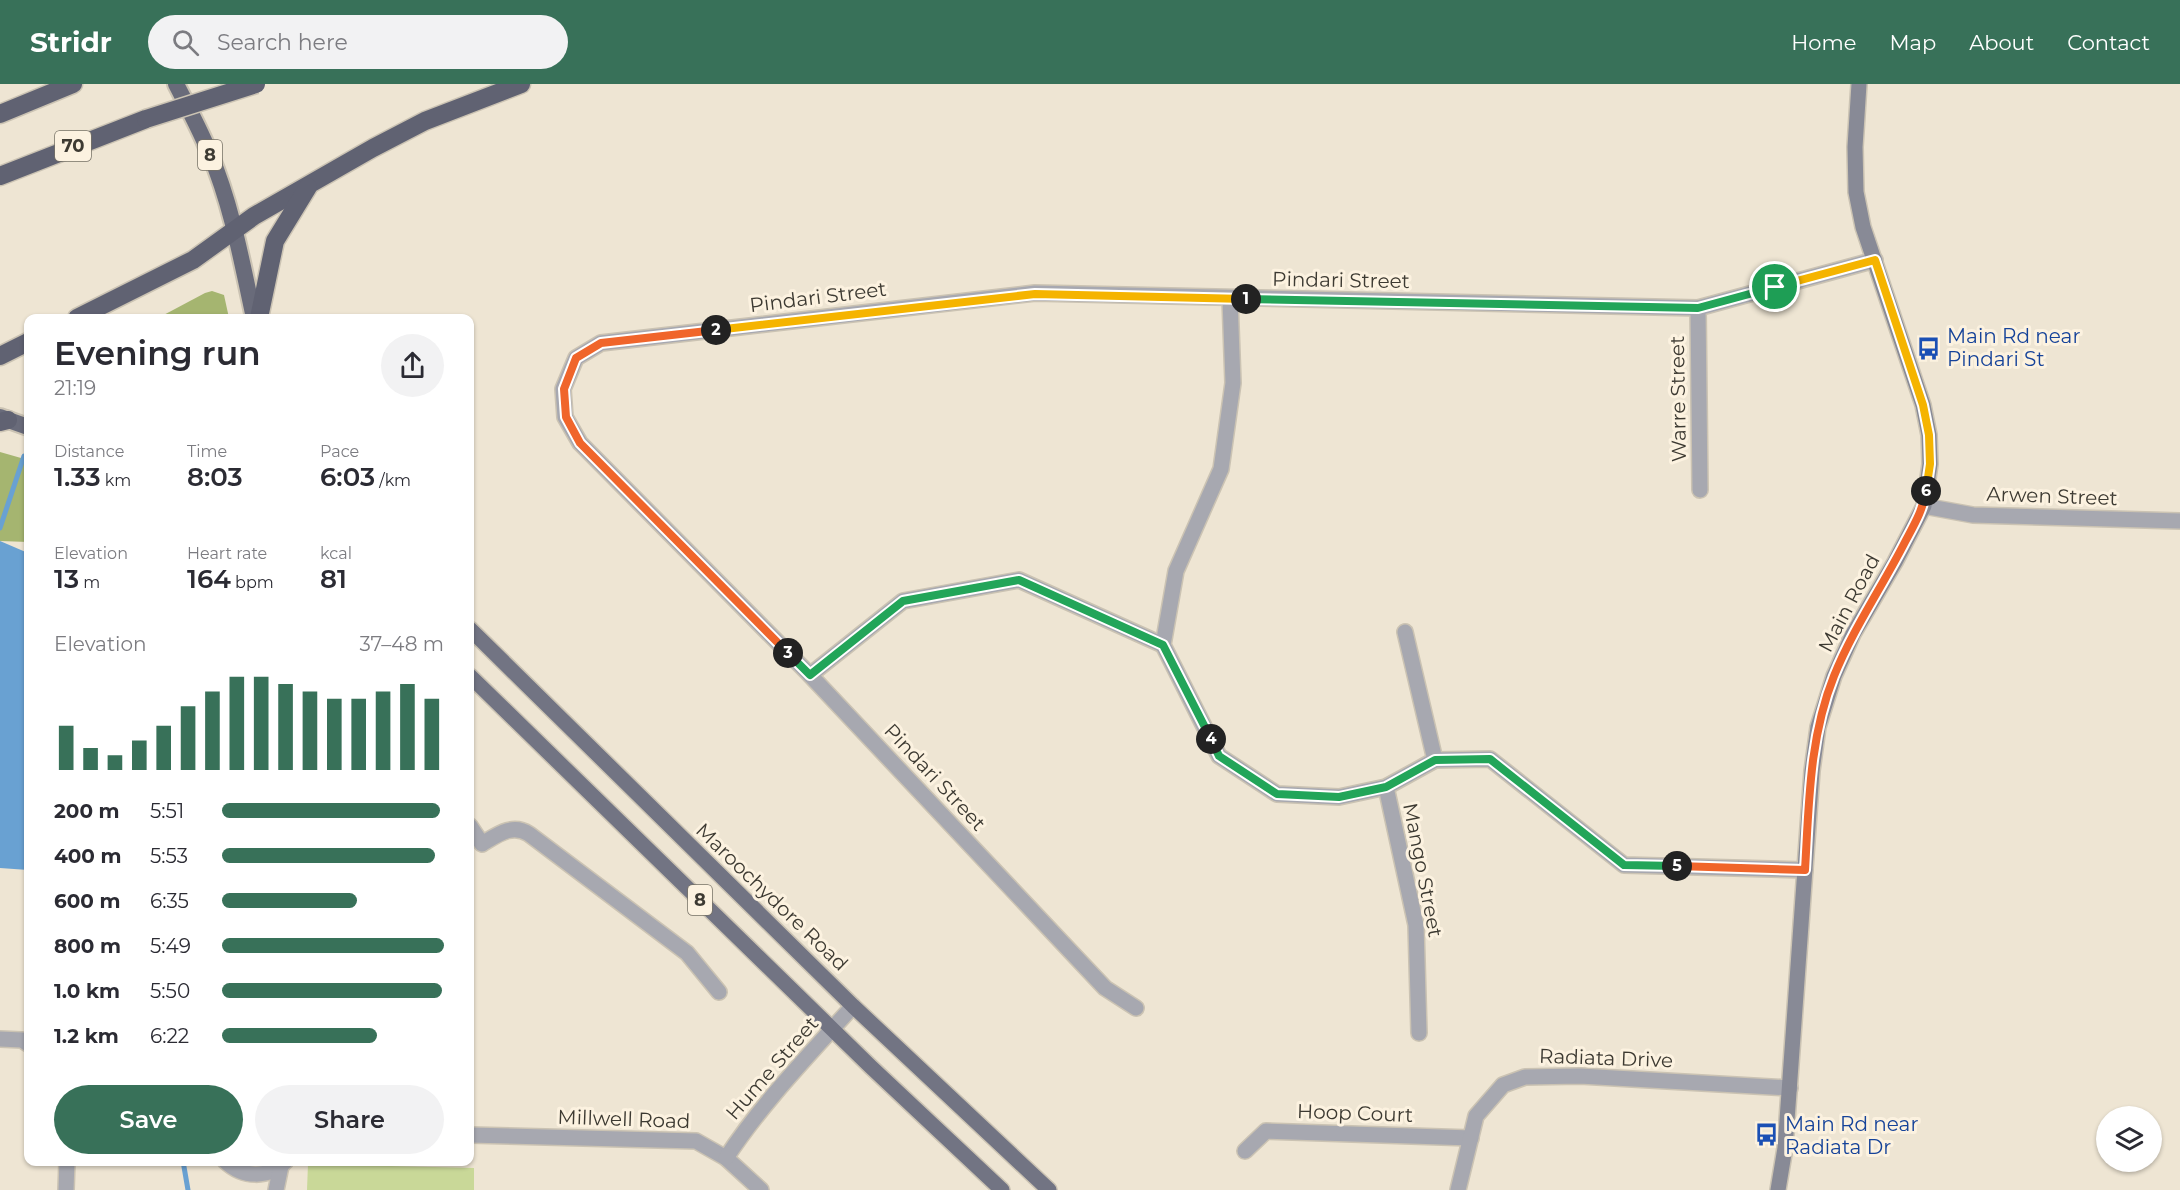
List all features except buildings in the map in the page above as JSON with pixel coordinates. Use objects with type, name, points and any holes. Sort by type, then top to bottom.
[{"type":"highway","points":[[0,114],[73,84]]},
{"type":"highway","name":"8","points":[[176,84],[211,156],[234,231],[253,314]]},
{"type":"highway","name":"70","points":[[0,176],[146,119],[256,84]]},
{"type":"highway","points":[[85,314],[193,260],[254,216],[373,148],[425,121],[521,84]]},
{"type":"highway","points":[[260,314],[275,241],[308,187]]},
{"type":"highway","points":[[0,356],[24,344]]},
{"type":"highway","points":[[3,420],[24,426]]},
{"type":"main road","name":"Main Road","points":[[1778,1190],[1785,1148],[1812,771],[1818,728],[1834,676],[1854,634],[1924,506],[1930,464],[1929,435],[1923,405],[1863,227],[1856,192],[1855,147],[1859,84]]},
{"type":"main road","name":"Maroochydore Road","points":[[474,633],[853,1006],[1049,1190]]},
{"type":"main road","name":"8","points":[[474,680],[1002,1190]]},
{"type":"street","name":"Pindari Street","points":[[1136,1008],[1105,988],[810,675],[580,443],[566,417],[564,389],[576,358],[601,343],[1035,294],[1698,308],[1875,260]]},
{"type":"street","points":[[1230,298],[1233,383],[1221,469],[1176,572],[1163,645],[1219,756],[1277,794],[1339,797],[1386,787],[1435,760],[1490,759],[1624,865],[1805,870]]},
{"type":"street","name":"Warre Street","points":[[1698,308],[1700,490]]},
{"type":"street","name":"Arwen Street","points":[[1924,506],[1973,515],[2180,521]]},
{"type":"street","points":[[810,675],[903,601],[1019,580],[1163,645]]},
{"type":"street","points":[[1405,632],[1435,760]]},
{"type":"street","name":"Mango Street","points":[[1386,787],[1416,925],[1419,1033]]},
{"type":"street","points":[[474,832],[482,844],[512,829],[529,834],[687,953],[719,992]]},
{"type":"street","name":"Hume Street","points":[[726,1158],[780,1089],[853,1006]]},
{"type":"street","points":[[0,1039],[24,1042]]},
{"type":"street","name":"Radiata Drive","points":[[1458,1190],[1476,1116],[1503,1085],[1525,1077],[1580,1076],[1790,1088]]},
{"type":"street","name":"Hoop Court","points":[[1245,1151],[1266,1131],[1471,1138]]},
{"type":"street","name":"Millwell Road","points":[[474,1135],[696,1141],[726,1158],[761,1190]]},
{"type":"street","points":[[66,1190],[67,1166]]},
{"type":"street","points":[[233,1166],[251,1175],[267,1173],[280,1166]]},
{"type":"street","points":[[276,1190],[283,1166]]},
{"type":"street","points":[[244,1173],[251,1190]]},
{"type":"green space","points":[[212,291],[224,295],[228,314],[166,314]]},
{"type":"green space","points":[[0,452],[24,459],[24,542],[0,541]]},
{"type":"green space","points":[[308,1166],[474,1168],[474,1190],[307,1190]]},
{"type":"water","points":[[0,541],[24,551],[24,870],[0,868]]},
{"type":"waterway","points":[[0,528],[24,456]]},
{"type":"waterway","points":[[184,1166],[188,1190]]},
{"type":"place","name":"Main Rd near Pindari St","points":[[1929,348]]},
{"type":"place","name":"Main Rd near Radiata Dr","points":[[1767,1135]]},
{"type":"route","points":[[1875,260],[1923,405],[1929,435],[1930,464],[1924,506],[1854,634],[1834,676],[1818,728],[1812,771],[1805,870],[1624,865],[1490,759],[1435,760],[1386,787],[1339,797],[1277,794],[1219,756],[1163,645],[1019,580],[903,601],[810,675],[580,443],[566,417],[564,389],[576,358],[601,343],[1035,294],[1698,308],[1775,287],[1875,260]]}]
